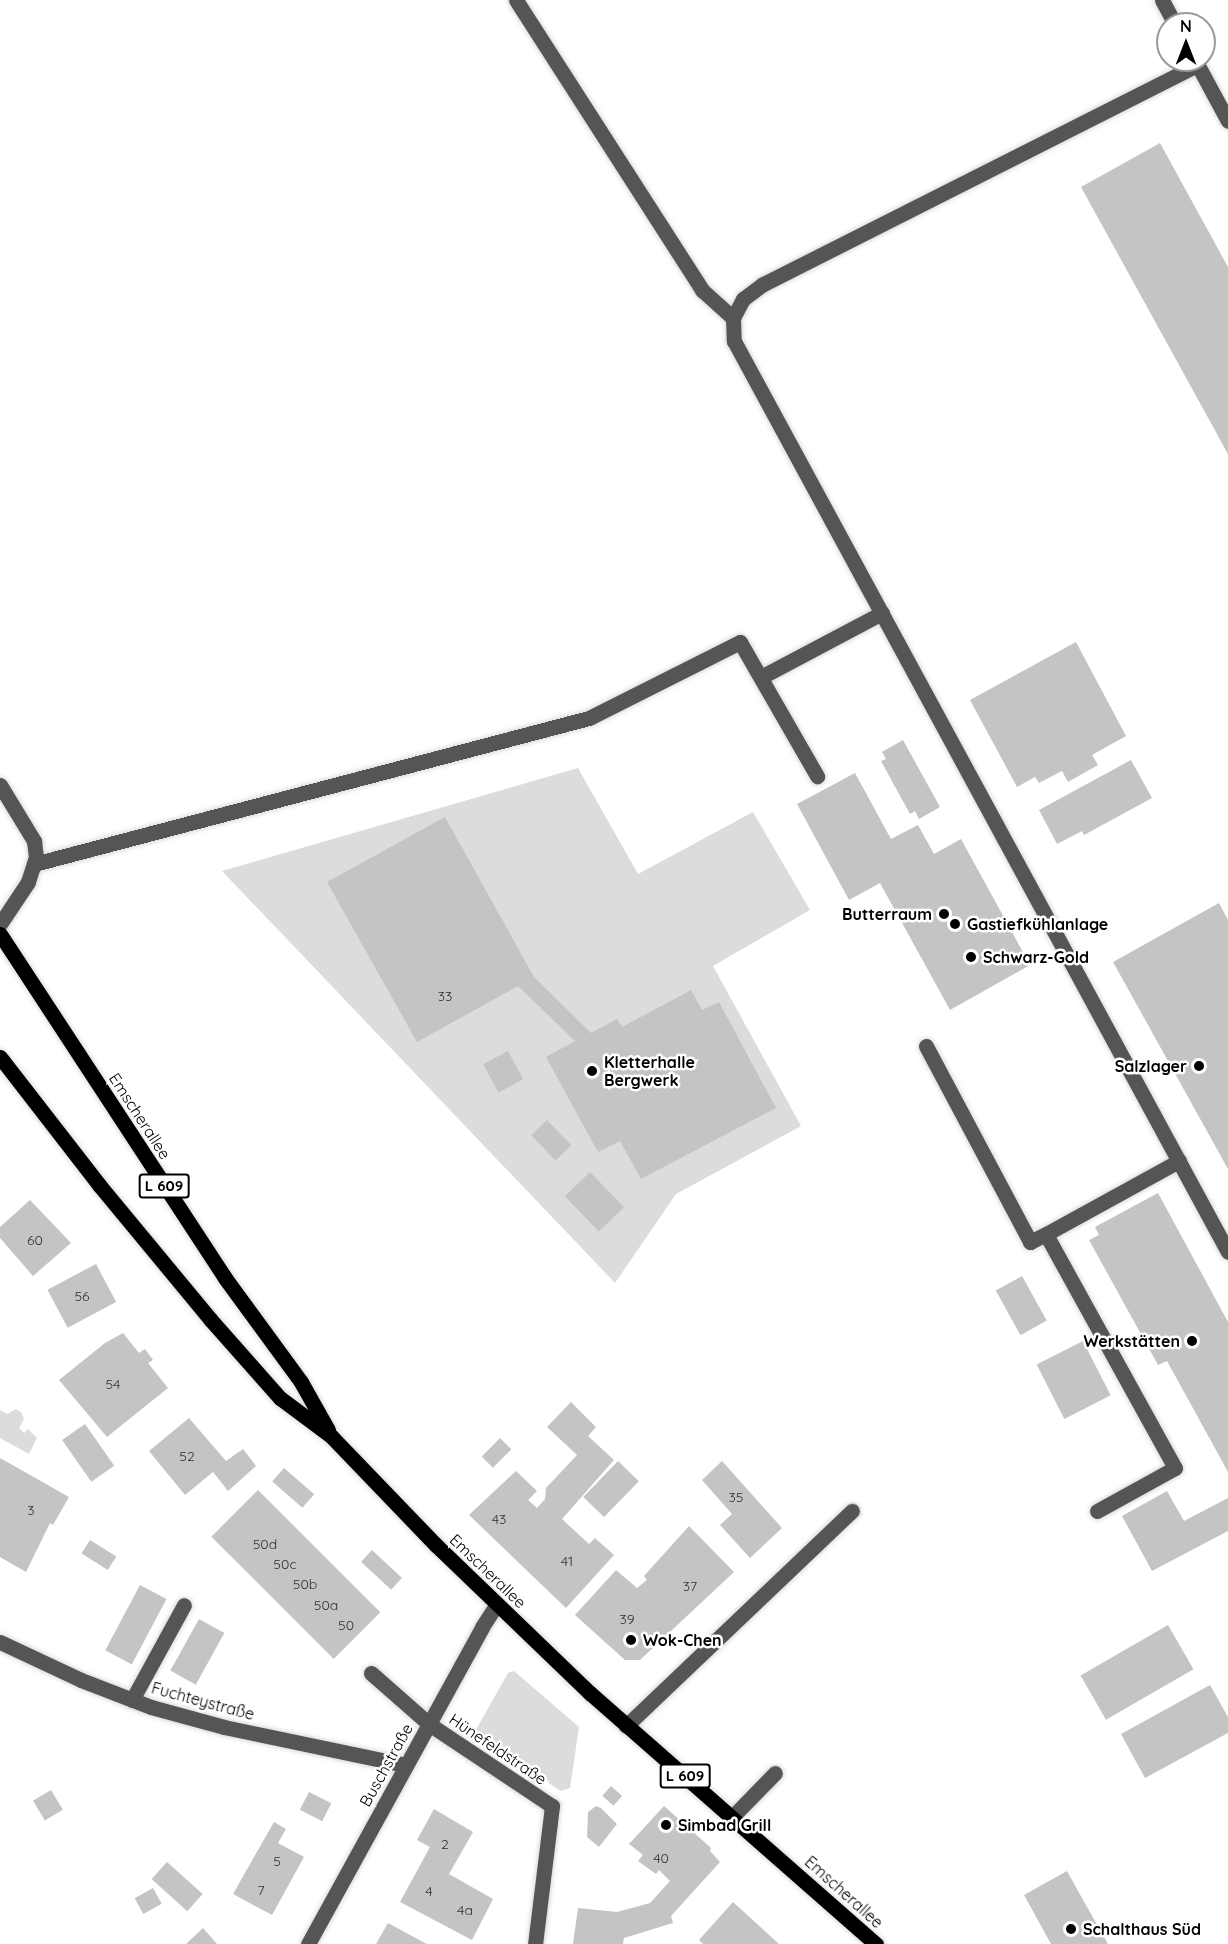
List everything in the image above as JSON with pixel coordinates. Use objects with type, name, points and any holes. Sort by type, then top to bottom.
[{"type":"main road","name":"Emscherallee","points":[[0,934],[225,1278],[301,1383],[331,1436]]},
{"type":"main road","name":"Emscherallee","points":[[0,1057],[100,1186],[210,1319],[280,1398],[331,1436],[436,1545],[626,1726],[733,1816],[876,1944]]},
{"type":"street","points":[[516,0],[702,290],[733,318]]},
{"type":"street","points":[[1178,72],[763,284],[743,299],[733,318],[734,341],[1228,1252]]},
{"type":"street","points":[[1201,72],[1228,121]]},
{"type":"street","points":[[760,677],[882,613]]},
{"type":"street","points":[[33,864],[589,718],[740,642],[817,776]]},
{"type":"street","points":[[0,785],[34,841],[33,864],[28,882],[0,924]]},
{"type":"street","points":[[926,1047],[1030,1242],[1179,1161]]},
{"type":"street","points":[[1046,1234],[1175,1468],[1097,1511]]},
{"type":"street","points":[[626,1726],[852,1511]]},
{"type":"street","name":"Buschstraße","points":[[308,1944],[497,1604]]},
{"type":"street","points":[[132,1700],[184,1605]]},
{"type":"street","name":"Fuchteystraße","points":[[0,1642],[81,1680],[132,1700],[224,1727],[406,1765]]},
{"type":"street","points":[[371,1672],[429,1724]]},
{"type":"street","name":"Hünefeldstraße","points":[[429,1724],[552,1806],[535,1944]]},
{"type":"street","points":[[733,1816],[774,1773]]},
{"type":"shaded area","name":"Kletterhalle Bergwerk","points":[[578,768],[638,874],[753,812],[810,910],[713,966],[801,1126],[676,1194],[615,1283],[222,871]]},
{"type":"shaded area","points":[[16,1409],[21,1412],[24,1419],[19,1428],[24,1433],[28,1429],[37,1438],[29,1454],[0,1438],[0,1410],[7,1414]]},
{"type":"shaded area","points":[[514,1671],[579,1727],[570,1788],[561,1791],[473,1735],[508,1673]]},
{"type":"building","points":[[1160,143],[1228,267],[1228,454],[1081,187]]},
{"type":"building","points":[[1076,642],[1126,736],[1092,755],[1098,765],[1068,782],[1062,771],[1039,783],[1035,777],[1017,787],[970,700]]},
{"type":"building","points":[[903,740],[940,807],[919,819],[915,811],[910,814],[881,761],[886,759],[882,752]]},
{"type":"building","points":[[1131,760],[1152,798],[1084,835],[1082,831],[1057,844],[1039,810]]},
{"type":"building","name":"Gastiefkühlanlage","points":[[855,773],[891,839],[918,825],[934,854],[961,839],[1030,965],[950,1010],[880,883],[849,900],[797,804]]},
{"type":"building","name":"Kletterhalle Bergwerk","points":[[445,817],[534,977],[591,1033],[617,1019],[622,1027],[691,990],[702,1010],[719,1002],[776,1108],[641,1179],[620,1141],[598,1152],[546,1057],[575,1041],[518,986],[417,1042],[327,882]]},
{"type":"building","name":"Salzlager","points":[[1219,903],[1228,920],[1228,1169],[1113,962]]},
{"type":"building","points":[[508,1051],[523,1079],[498,1092],[483,1064]]},
{"type":"building","points":[[547,1120],[571,1145],[555,1160],[531,1135]]},
{"type":"building","points":[[590,1172],[624,1207],[599,1232],[565,1196]]},
{"type":"building","name":"Werkstätten","points":[[1158,1193],[1228,1322],[1228,1472],[1167,1361],[1158,1365],[1089,1240],[1099,1235],[1095,1227]]},
{"type":"building","points":[[30,1200],[71,1243],[33,1276],[0,1238],[0,1227]]},
{"type":"building","points":[[96,1264],[116,1302],[68,1328],[47,1290]]},
{"type":"building","points":[[1022,1276],[1047,1321],[1020,1335],[996,1291]]},
{"type":"building","points":[[123,1333],[139,1353],[145,1349],[153,1360],[148,1363],[168,1388],[107,1437],[59,1380],[105,1343]]},
{"type":"building","points":[[1083,1341],[1111,1395],[1064,1419],[1037,1365]]},
{"type":"building","points":[[571,1402],[596,1427],[588,1436],[614,1460],[562,1519],[589,1544],[595,1538],[614,1555],[566,1608],[469,1515],[516,1471],[537,1491],[528,1500],[537,1508],[545,1499],[546,1488],[577,1455],[547,1427]]},
{"type":"building","points":[[189,1418],[226,1461],[243,1449],[256,1466],[228,1491],[213,1472],[185,1495],[149,1451]]},
{"type":"building","points":[[85,1424],[114,1466],[91,1482],[62,1440]]},
{"type":"building","points":[[500,1438],[511,1449],[493,1468],[482,1456]]},
{"type":"building","points":[[0,1458],[69,1497],[53,1525],[50,1523],[26,1572],[0,1557]]},
{"type":"building","points":[[618,1461],[639,1481],[604,1517],[583,1497]]},
{"type":"building","points":[[722,1461],[782,1528],[750,1558],[720,1525],[732,1514],[702,1480]]},
{"type":"building","points":[[284,1468],[314,1494],[302,1508],[272,1482]]},
{"type":"building","points":[[258,1490],[380,1612],[334,1659],[211,1537]]},
{"type":"building","points":[[1167,1491],[1184,1521],[1228,1498],[1228,1531],[1152,1571],[1122,1516]]},
{"type":"building","points":[[689,1526],[734,1572],[640,1660],[625,1660],[575,1615],[616,1570],[637,1588],[647,1580],[644,1576]]},
{"type":"building","points":[[90,1540],[116,1556],[108,1570],[82,1554]]},
{"type":"building","points":[[372,1550],[402,1578],[391,1590],[361,1562]]},
{"type":"building","points":[[140,1585],[166,1599],[132,1664],[105,1650]]},
{"type":"building","points":[[199,1619],[224,1633],[196,1685],[170,1671]]},
{"type":"building","points":[[1168,1625],[1194,1669],[1106,1720],[1081,1676]]},
{"type":"building","points":[[1210,1685],[1228,1717],[1228,1733],[1145,1778],[1121,1734]]},
{"type":"building","points":[[611,1786],[622,1796],[613,1806],[602,1796]]},
{"type":"building","points":[[51,1790],[63,1810],[45,1821],[33,1801]]},
{"type":"building","points":[[309,1792],[331,1803],[322,1821],[300,1810]]},
{"type":"building","points":[[596,1806],[617,1824],[599,1847],[587,1837],[588,1812]]},
{"type":"building","points":[[664,1806],[711,1848],[710,1851],[720,1862],[671,1916],[673,1923],[624,1938],[623,1944],[573,1944],[578,1908],[617,1912],[650,1903],[670,1881],[659,1870],[656,1874],[638,1861],[643,1855],[629,1844]]},
{"type":"building","points":[[434,1809],[473,1832],[449,1874],[493,1899],[472,1940],[400,1902],[430,1847],[417,1840]]},
{"type":"building","points":[[274,1822],[286,1829],[278,1843],[304,1857],[272,1915],[233,1894]]},
{"type":"building","points":[[167,1862],[203,1894],[187,1911],[152,1879]]},
{"type":"building","name":"Schalthaus Süd","points":[[1067,1871],[1108,1944],[1051,1944],[1024,1895]]},
{"type":"building","points":[[153,1888],[162,1904],[143,1914],[135,1898]]},
{"type":"building","points":[[733,1902],[779,1944],[703,1944],[699,1940]]},
{"type":"building","points":[[388,1923],[423,1942],[427,1944],[376,1944]]},
{"type":"building","points":[[203,1928],[217,1944],[186,1944]]},
{"type":"place","name":"Butterraum","points":[[944,914]]},
{"type":"place","name":"Gastiefkühlanlage","points":[[955,924]]},
{"type":"place","name":"Schwarz-Gold","points":[[971,957]]},
{"type":"place","name":"Salzlager","points":[[1199,1066]]},
{"type":"place","name":"Kletterhalle Bergwerk","points":[[592,1071]]},
{"type":"place","name":"Werkstätten","points":[[1192,1341]]},
{"type":"place","name":"Wok-Chen","points":[[631,1640]]},
{"type":"place","name":"Simbad Grill","points":[[666,1825]]},
{"type":"place","name":"Schalthaus Süd","points":[[1071,1929]]}]
